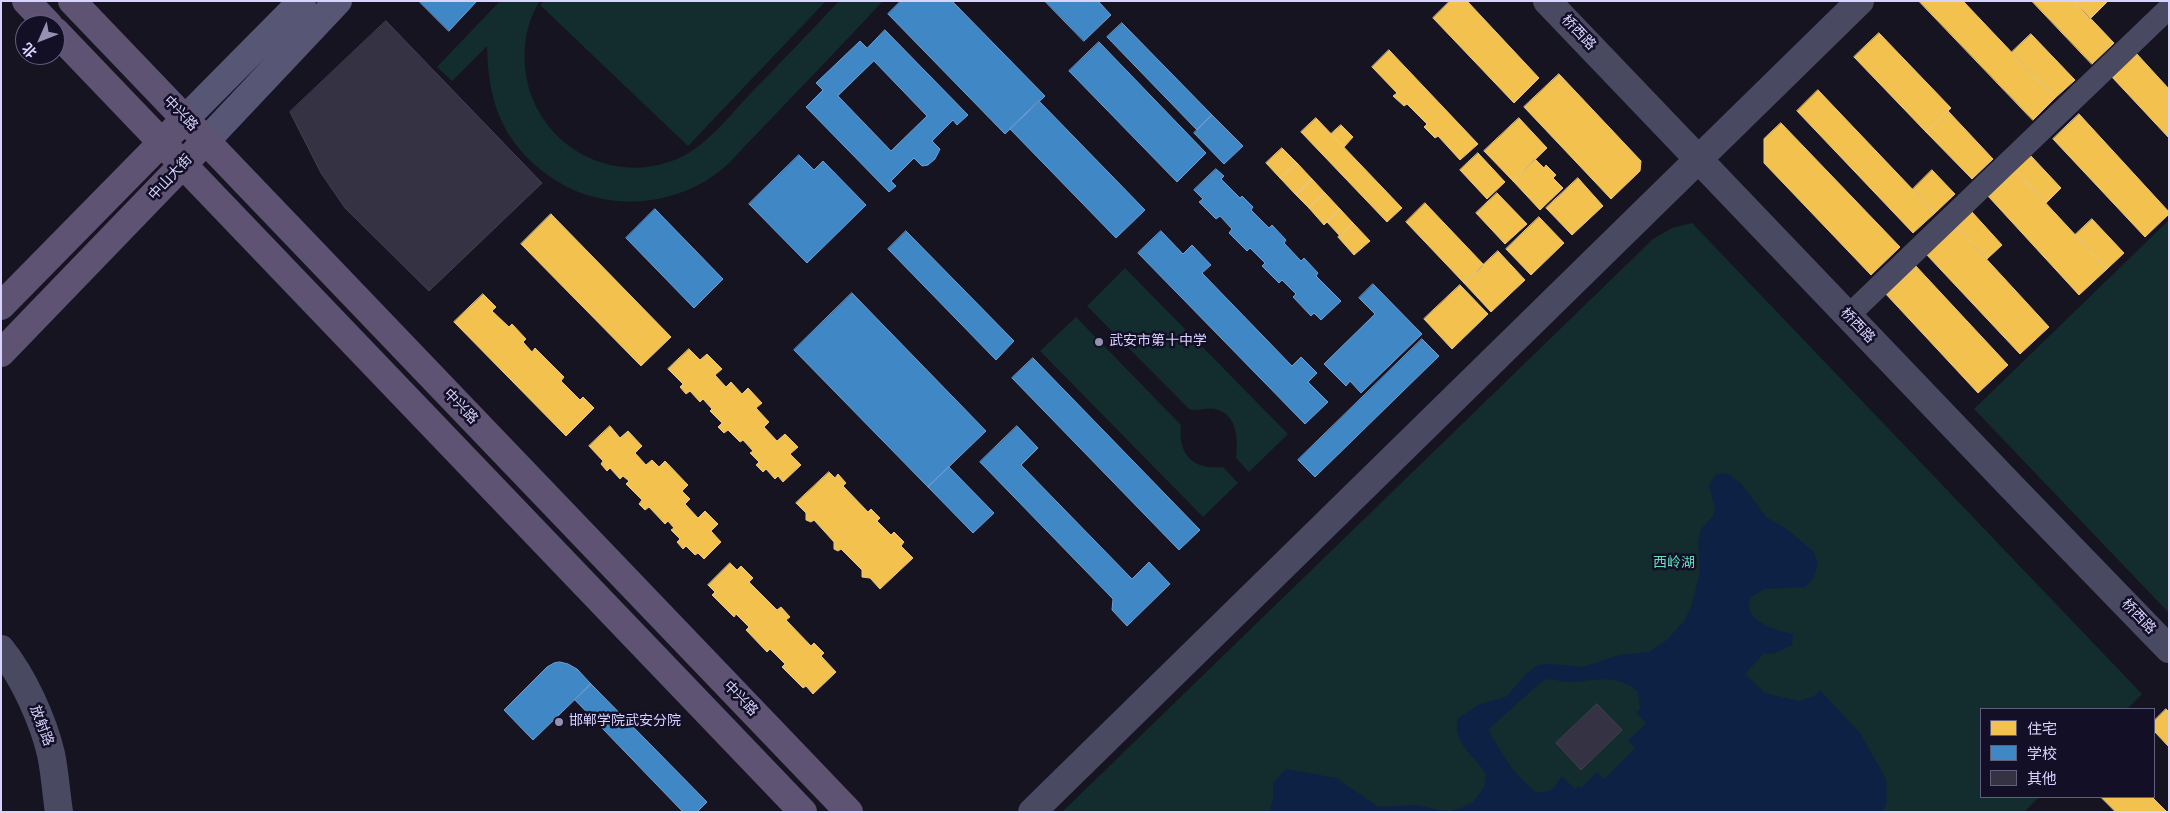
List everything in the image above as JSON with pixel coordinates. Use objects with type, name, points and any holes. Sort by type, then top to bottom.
[{"type":"main road","points":[[26,1],[39,15]]},
{"type":"main road","name":"中兴路","points":[[72,1],[849,812]]},
{"type":"main road","points":[[1,306],[302,1]]},
{"type":"main road","name":"中山大街","points":[[1,353],[338,1]]},
{"type":"main road","points":[[65,41],[803,812]]},
{"type":"street","name":"桥西路","points":[[1547,1],[2169,649]]},
{"type":"street","points":[[1032,812],[1860,1]]},
{"type":"street","points":[[1848,316],[2169,8]]},
{"type":"street","name":"放射路","points":[[1,648],[24,684],[38,715],[51,753],[59,812]]},
{"type":"green space","points":[[500,1],[540,1],[526,35],[526,77],[535,104],[550,127],[570,146],[593,160],[620,167],[648,167],[677,159],[698,147],[839,1],[883,1],[721,170],[702,183],[681,193],[659,199],[636,202],[613,201],[569,188],[549,176],[533,163],[509,135],[501,119],[490,85],[487,46],[452,81],[437,67]]},
{"type":"green space","points":[[544,1],[826,1],[688,146],[540,5]]},
{"type":"green space","points":[[2169,220],[2169,613],[1974,409]]},
{"type":"green space","name":"西岭湖","points":[[1692,223],[2142,694],[2128,708],[1980,708],[1980,798],[2038,798],[2024,812],[1062,812],[1653,239],[1672,228]]},
{"type":"green space","points":[[1125,268],[1288,434],[1249,472],[1236,458],[1237,443],[1235,429],[1228,416],[1215,409],[1189,409],[1087,306]]},
{"type":"green space","points":[[1076,317],[1181,425],[1182,444],[1189,458],[1203,466],[1223,467],[1238,483],[1203,517],[1040,351]]},
{"type":"water","points":[[1726,473],[1741,483],[1766,517],[1788,530],[1814,552],[1818,565],[1813,579],[1805,587],[1764,589],[1751,597],[1749,605],[1755,618],[1770,627],[1793,634],[1792,645],[1773,654],[1764,653],[1745,674],[1765,693],[1799,701],[1814,696],[1820,690],[1860,733],[1886,779],[1887,802],[1883,812],[1448,812],[1473,802],[1484,787],[1486,774],[1461,742],[1457,727],[1458,718],[1480,704],[1506,697],[1527,673],[1538,665],[1550,664],[1583,667],[1619,655],[1649,652],[1667,640],[1685,620],[1692,604],[1700,572],[1698,542],[1701,529],[1713,516],[1715,509],[1709,486],[1715,475]],"holes":[[[1549,679],[1566,682],[1609,680],[1624,683],[1638,692],[1640,709],[1636,713],[1646,723],[1628,741],[1635,748],[1604,779],[1597,772],[1581,788],[1579,786],[1575,789],[1562,776],[1552,790],[1538,793],[1516,773],[1489,731],[1491,727],[1541,682]]]},
{"type":"water","points":[[1286,769],[1336,778],[1379,807],[1416,805],[1448,812],[1269,812],[1273,799],[1273,783]]},
{"type":"building: 住宅","points":[[1450,1],[1467,1],[1539,78],[1514,103],[1433,18]]},
{"type":"building: 住宅","points":[[1919,1],[1963,1],[2055,98],[2033,120]]},
{"type":"building: 住宅","points":[[2032,1],[2074,1],[2114,43],[2092,64]]},
{"type":"building: 住宅","points":[[2074,1],[2108,1],[2090,19]]},
{"type":"building: 住宅","points":[[1879,33],[1951,108],[1926,132],[1854,57]]},
{"type":"building: 住宅","points":[[2031,34],[2075,80],[2055,98],[2012,52]]},
{"type":"building: 住宅","points":[[1389,50],[1478,144],[1460,160],[1438,136],[1435,138],[1424,127],[1427,124],[1407,104],[1404,106],[1393,96],[1397,93],[1372,67]]},
{"type":"building: 住宅","points":[[2136,53],[2169,89],[2169,138],[2111,76]]},
{"type":"building: 住宅","points":[[1559,74],[1641,161],[1640,171],[1611,199],[1524,107]]},
{"type":"building: 住宅","points":[[1818,90],[1935,213],[1913,233],[1797,111]]},
{"type":"building: 住宅","points":[[1948,111],[1993,159],[1972,179],[1926,132]]},
{"type":"building: 住宅","points":[[2079,114],[2169,212],[2145,237],[2053,139]]},
{"type":"building: 住宅","points":[[1316,118],[1402,208],[1387,222],[1301,132]]},
{"type":"building: 住宅","points":[[1519,118],[1547,148],[1513,181],[1484,151]]},
{"type":"building: 住宅","points":[[1781,123],[1900,247],[1871,275],[1764,163],[1764,139]]},
{"type":"building: 住宅","points":[[1341,125],[1353,137],[1344,147],[1331,134]]},
{"type":"building: 住宅","points":[[1282,148],[1297,163],[1280,178],[1266,163]]},
{"type":"building: 住宅","points":[[1478,153],[1505,182],[1487,199],[1460,170]]},
{"type":"building: 住宅","points":[[2031,156],[2061,188],[2046,203],[2015,170]]},
{"type":"building: 住宅","points":[[1535,159],[1544,168],[1546,165],[1556,175],[1553,178],[1563,188],[1540,210],[1513,181]]},
{"type":"building: 住宅","points":[[1297,163],[1312,179],[1296,195],[1280,178]]},
{"type":"building: 住宅","points":[[1932,170],[1955,194],[1935,213],[1913,189]]},
{"type":"building: 住宅","points":[[2015,170],[2107,269],[2079,295],[1988,196]]},
{"type":"building: 住宅","points":[[1578,178],[1603,206],[1572,235],[1546,208]]},
{"type":"building: 住宅","points":[[1312,179],[1325,193],[1309,208],[1296,195]]},
{"type":"building: 住宅","points":[[1325,193],[1340,209],[1324,225],[1309,208]]},
{"type":"building: 住宅","points":[[1497,193],[1527,224],[1505,244],[1476,213]]},
{"type":"building: 住宅","points":[[1425,203],[1484,265],[1464,283],[1406,222]]},
{"type":"building: 住宅","points":[[1340,209],[1353,223],[1340,236],[1327,222]]},
{"type":"building: 住宅","points":[[1972,212],[2002,245],[1987,259],[1956,226]]},
{"type":"building: 住宅","points":[[551,214],[671,337],[641,366],[521,244]]},
{"type":"building: 住宅","points":[[1539,217],[1564,243],[1531,275],[1506,249]]},
{"type":"building: 住宅","points":[[2092,219],[2124,253],[2107,269],[2075,235]]},
{"type":"building: 住宅","points":[[1353,223],[1370,241],[1354,255],[1338,237]]},
{"type":"building: 住宅","points":[[1956,226],[2049,327],[2020,354],[1926,254]]},
{"type":"building: 住宅","points":[[1498,251],[1525,280],[1491,312],[1464,283]]},
{"type":"building: 住宅","points":[[1914,264],[2008,365],[1978,393],[1884,292]]},
{"type":"building: 住宅","points":[[1460,285],[1488,314],[1452,349],[1424,319]]},
{"type":"building: 住宅","points":[[483,294],[496,307],[492,311],[509,327],[512,324],[526,339],[523,342],[532,352],[535,348],[564,377],[561,381],[580,400],[583,397],[594,408],[566,436],[454,322]]},
{"type":"building: 住宅","points":[[689,349],[700,360],[707,354],[722,369],[715,375],[726,387],[731,382],[742,394],[748,388],[762,403],[756,408],[769,422],[764,427],[777,441],[785,434],[798,447],[790,454],[801,465],[783,482],[778,476],[775,479],[766,469],[763,472],[756,465],[759,462],[750,453],[753,451],[743,440],[740,442],[728,430],[724,433],[718,427],[722,423],[710,411],[712,409],[703,399],[700,402],[690,391],[686,394],[680,387],[683,384],[668,369]]},
{"type":"building: 住宅","points":[[610,426],[620,438],[628,431],[642,446],[635,453],[646,465],[652,460],[659,467],[665,461],[688,485],[682,491],[690,499],[685,504],[698,518],[705,511],[718,524],[711,531],[721,542],[704,559],[698,553],[695,555],[686,546],[683,549],[677,542],[680,539],[671,530],[674,528],[668,521],[665,524],[649,507],[645,510],[639,504],[642,500],[626,484],[629,481],[623,476],[620,479],[610,468],[607,471],[601,464],[603,461],[589,446]]},
{"type":"building: 住宅","points":[[829,472],[835,478],[838,474],[846,483],[843,486],[868,512],[871,509],[880,518],[877,521],[891,535],[894,532],[904,542],[901,546],[913,558],[880,589],[870,578],[862,577],[862,570],[841,549],[838,551],[834,549],[834,542],[814,520],[811,522],[806,520],[806,513],[796,503]]},
{"type":"building: 住宅","points":[[730,563],[737,570],[741,566],[753,578],[749,582],[777,610],[781,607],[790,617],[786,620],[811,646],[814,643],[824,653],[821,656],[836,672],[813,694],[806,686],[803,688],[782,667],[785,664],[770,649],[767,652],[746,630],[749,627],[736,614],[734,617],[712,595],[715,592],[708,585]]},
{"type":"building: 住宅","points":[[2166,709],[2169,712],[2169,747],[2155,732],[2155,720]]},
{"type":"building: 住宅","points":[[2102,798],[2153,798],[2167,812],[2116,812]]},
{"type":"building: 学校","points":[[419,1],[477,1],[449,31]]},
{"type":"building: 学校","points":[[901,1],[952,1],[1045,96],[1005,134],[888,14]]},
{"type":"building: 学校","points":[[1045,1],[1098,1],[1111,15],[1084,41]]},
{"type":"building: 学校","points":[[1122,23],[1212,115],[1197,130],[1107,37]]},
{"type":"building: 学校","points":[[885,30],[968,115],[957,125],[953,120],[932,141],[940,149],[935,159],[928,165],[922,166],[914,158],[891,181],[896,186],[889,192],[806,107],[823,90],[816,83],[860,41],[867,48]],"holes":[[[874,61],[927,116],[891,151],[838,96]]]},
{"type":"building: 学校","points":[[1099,42],[1206,153],[1177,182],[1069,71]]},
{"type":"building: 学校","points":[[1039,101],[1145,210],[1116,238],[1010,129]]},
{"type":"building: 学校","points":[[1212,115],[1243,146],[1224,164],[1194,133]]},
{"type":"building: 学校","points":[[799,155],[814,170],[823,161],[866,205],[807,263],[749,204]]},
{"type":"building: 学校","points":[[1216,169],[1224,176],[1221,179],[1240,198],[1242,196],[1253,207],[1251,210],[1269,228],[1272,225],[1286,240],[1284,243],[1301,261],[1304,258],[1318,273],[1316,276],[1341,301],[1321,320],[1314,313],[1311,316],[1293,297],[1296,294],[1282,280],[1279,283],[1262,266],[1265,263],[1250,248],[1247,251],[1229,233],[1232,229],[1220,216],[1216,219],[1199,202],[1203,199],[1194,190]]},
{"type":"building: 学校","points":[[655,209],[723,279],[694,308],[626,238]]},
{"type":"building: 学校","points":[[906,231],[1014,341],[996,360],[888,249]]},
{"type":"building: 学校","points":[[1161,231],[1183,254],[1192,245],[1211,265],[1202,273],[1292,366],[1301,357],[1317,373],[1308,382],[1328,402],[1305,424],[1138,253]]},
{"type":"building: 学校","points":[[1373,284],[1422,334],[1361,393],[1350,381],[1346,386],[1324,364],[1375,314],[1359,298]]},
{"type":"building: 学校","points":[[852,293],[986,431],[928,487],[794,350]]},
{"type":"building: 学校","points":[[1422,339],[1439,356],[1315,477],[1298,460]]},
{"type":"building: 学校","points":[[1033,358],[1200,530],[1179,550],[1012,378]]},
{"type":"building: 学校","points":[[1017,426],[1038,448],[1021,465],[1132,579],[1149,562],[1170,584],[1127,626],[1112,610],[1113,599],[980,462]]},
{"type":"building: 学校","points":[[949,467],[994,513],[973,533],[928,487]]},
{"type":"building: 学校","points":[[560,662],[577,669],[591,684],[533,740],[504,710],[547,667]]},
{"type":"building: 学校","points":[[591,684],[707,802],[697,812],[683,812],[575,700]]},
{"type":"building: 其他","points":[[386,21],[542,183],[429,291],[345,208],[321,173],[290,112]]},
{"type":"building: 其他","points":[[1597,704],[1622,730],[1581,770],[1556,743]]},
{"type":"place","name":"武安市第十中学","points":[[1099,342]]},
{"type":"place","name":"邯郸学院武安分院","points":[[559,722]]}]
